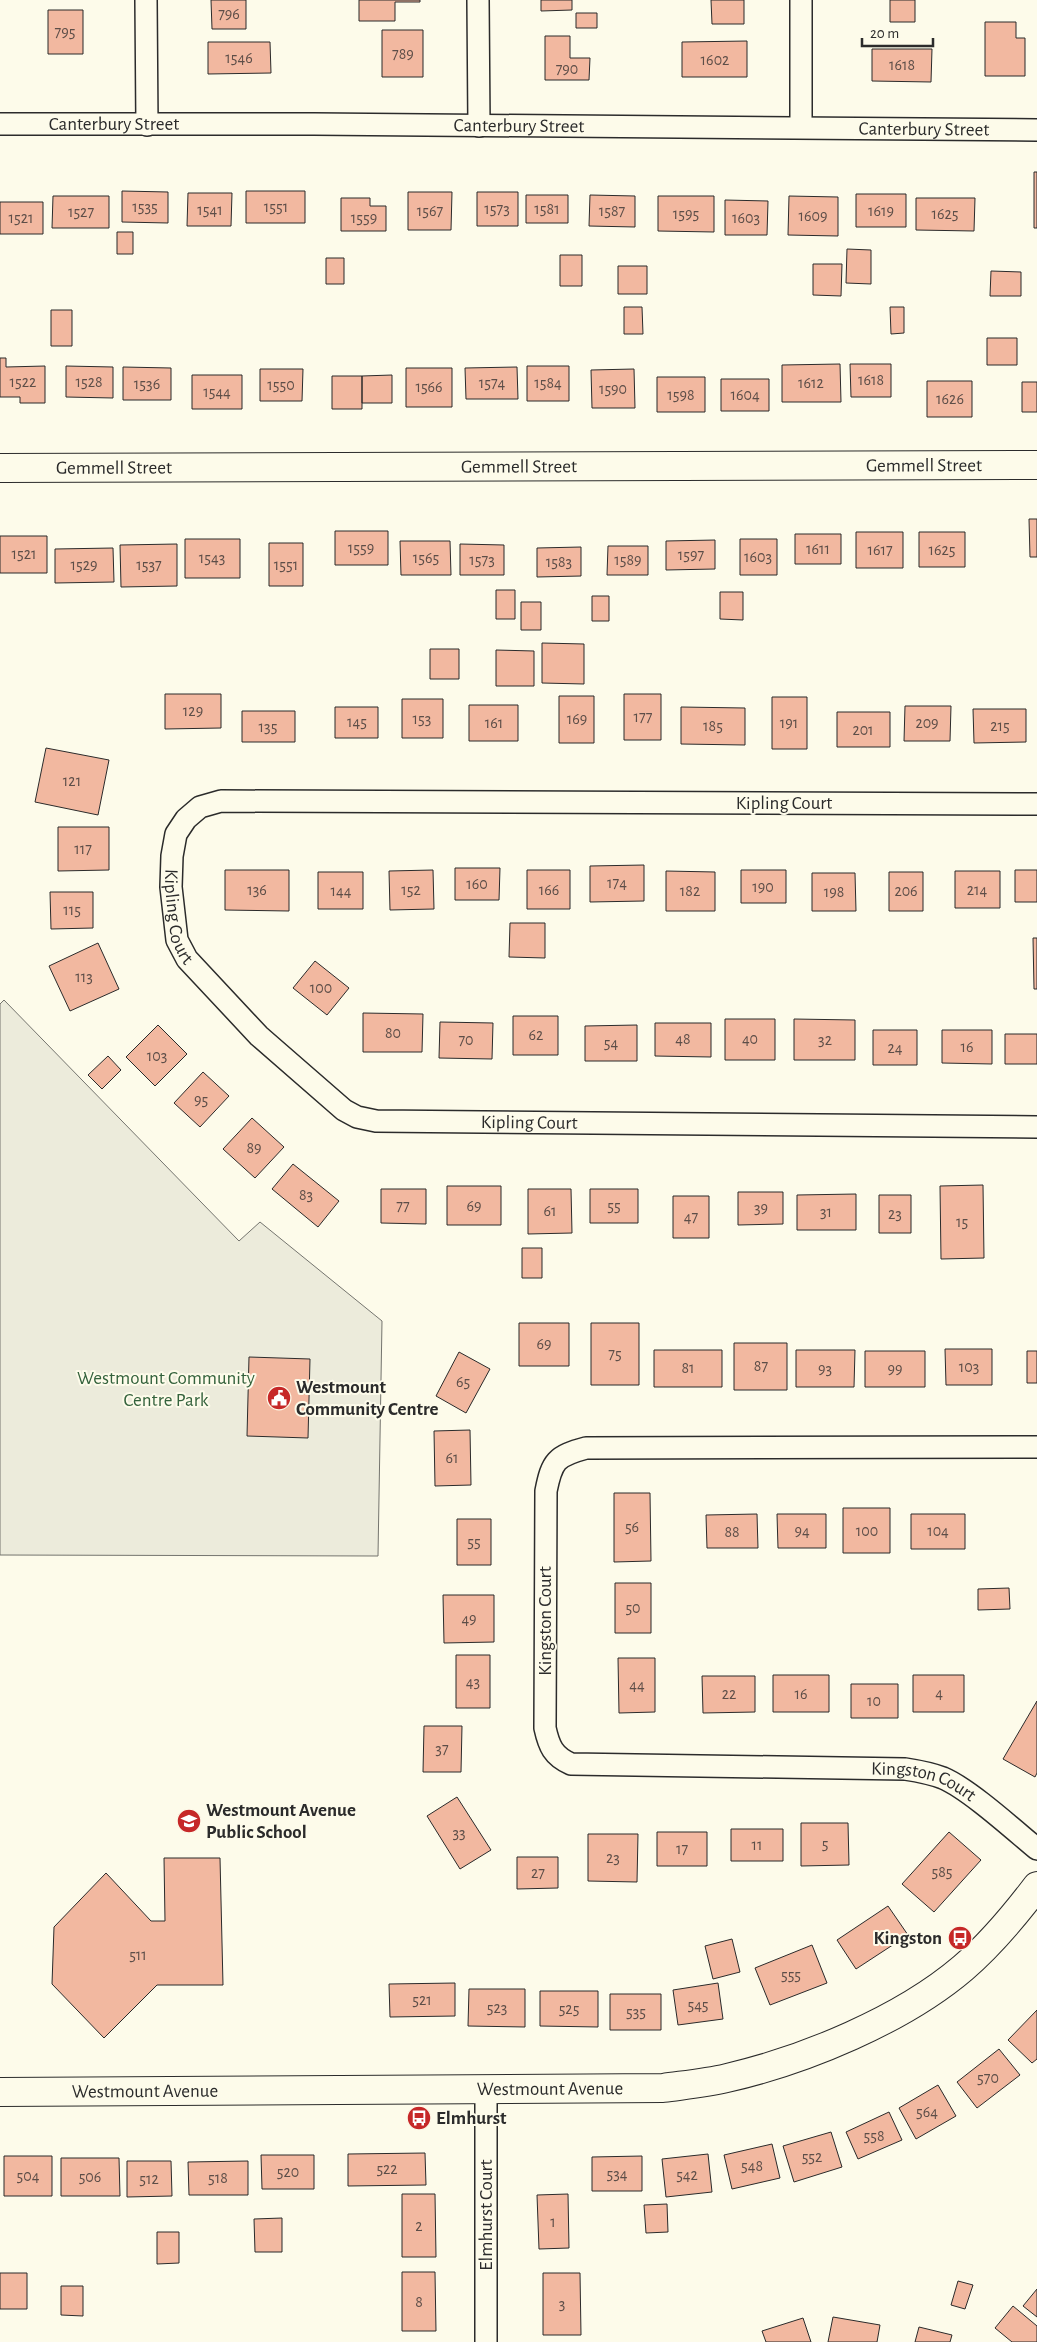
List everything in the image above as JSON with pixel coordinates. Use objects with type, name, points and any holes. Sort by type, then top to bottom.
[{"type":"street","points":[[146,0],[147,125]]},
{"type":"street","points":[[478,0],[479,126]]},
{"type":"street","points":[[801,0],[801,127]]},
{"type":"street","name":"Canterbury Street","points":[[0,124],[314,124],[1037,130]]},
{"type":"street","name":"Gemmell Street","points":[[0,468],[1037,464]]},
{"type":"street","name":"Kipling Court","points":[[1037,804],[221,801],[200,807],[186,819],[176,834],[172,856],[171,887],[177,940],[187,958],[259,1036],[325,1096],[357,1117],[376,1121],[1037,1127]]},
{"type":"street","name":"Kingston Court","points":[[1037,1447],[586,1448],[563,1454],[550,1472],[546,1491],[544,1728],[550,1748],[559,1759],[571,1764],[905,1768],[924,1772],[944,1779],[963,1790],[1037,1849]]},
{"type":"street","name":"Westmount Avenue","points":[[0,2092],[663,2088],[727,2078],[840,2041],[926,1996],[963,1968],[995,1937],[1037,1886]]},
{"type":"street","name":"Elmhurst Court","points":[[486,2089],[486,2342]]},
{"type":"green space","name":"Westmount Community Centre Park","points":[[4,1000],[239,1241],[260,1222],[382,1321],[378,1556],[0,1555],[0,1004]]},
{"type":"building","points":[[211,0],[246,0],[246,29],[212,29]]},
{"type":"building","points":[[359,0],[420,0],[420,2],[395,2],[395,21],[359,21]]},
{"type":"building","points":[[541,0],[572,0],[572,10],[541,11]]},
{"type":"building","points":[[711,0],[744,0],[744,24],[712,24]]},
{"type":"building","points":[[890,0],[915,0],[915,22],[890,22]]},
{"type":"building","points":[[48,10],[83,10],[83,54],[48,54]]},
{"type":"building","points":[[576,13],[597,13],[597,28],[576,28]]},
{"type":"building","points":[[985,22],[1016,22],[1016,38],[1025,38],[1025,76],[985,76]]},
{"type":"building","points":[[382,30],[423,30],[423,77],[382,77]]},
{"type":"building","points":[[545,36],[570,36],[570,58],[590,58],[589,80],[545,80]]},
{"type":"building","points":[[747,41],[747,77],[682,77],[682,42]]},
{"type":"building","points":[[208,42],[270,42],[271,73],[208,74]]},
{"type":"building","points":[[872,49],[932,49],[931,82],[872,81]]},
{"type":"building","points":[[1034,172],[1037,172],[1037,228],[1034,228]]},
{"type":"building","points":[[122,191],[168,192],[168,223],[122,222]]},
{"type":"building","points":[[246,191],[305,191],[305,223],[246,223]]},
{"type":"building","points":[[408,192],[452,192],[451,230],[408,230]]},
{"type":"building","points":[[477,192],[518,192],[518,226],[477,226]]},
{"type":"building","points":[[188,193],[232,193],[231,226],[187,226]]},
{"type":"building","points":[[856,194],[906,194],[906,227],[856,227]]},
{"type":"building","points":[[526,195],[568,195],[568,223],[526,223]]},
{"type":"building","points":[[590,195],[635,196],[635,227],[589,226]]},
{"type":"building","points":[[53,196],[109,196],[109,228],[52,228]]},
{"type":"building","points":[[658,196],[714,196],[714,232],[658,231]]},
{"type":"building","points":[[789,196],[838,197],[838,236],[788,235]]},
{"type":"building","points":[[341,198],[370,198],[370,206],[386,206],[386,231],[341,231]]},
{"type":"building","points":[[916,198],[975,198],[974,231],[916,230]]},
{"type":"building","points":[[725,200],[768,201],[767,235],[725,235]]},
{"type":"building","points":[[0,202],[43,202],[43,234],[0,234]]},
{"type":"building","points":[[117,232],[133,232],[133,254],[117,254]]},
{"type":"building","points":[[847,249],[871,250],[871,284],[846,283]]},
{"type":"building","points":[[560,255],[582,255],[582,286],[560,286]]},
{"type":"building","points":[[326,258],[344,258],[344,284],[326,284]]},
{"type":"building","points":[[813,264],[842,264],[841,296],[813,295]]},
{"type":"building","points":[[618,266],[647,266],[647,294],[618,294]]},
{"type":"building","points":[[991,271],[1021,272],[1021,296],[990,296]]},
{"type":"building","points":[[624,307],[642,307],[643,334],[624,334]]},
{"type":"building","points":[[890,307],[904,307],[904,333],[891,334]]},
{"type":"building","points":[[51,310],[72,310],[72,346],[51,346]]},
{"type":"building","points":[[987,338],[1017,338],[1017,365],[987,365]]},
{"type":"building","points":[[0,358],[6,358],[6,367],[45,366],[45,403],[20,403],[20,397],[0,397]]},
{"type":"building","points":[[840,364],[841,402],[782,402],[782,365]]},
{"type":"building","points":[[850,364],[891,364],[891,397],[851,397]]},
{"type":"building","points":[[66,366],[113,367],[113,398],[66,397]]},
{"type":"building","points":[[527,366],[569,366],[569,401],[527,401]]},
{"type":"building","points":[[123,367],[171,368],[171,400],[123,400]]},
{"type":"building","points":[[517,367],[518,399],[466,399],[465,368]]},
{"type":"building","points":[[406,368],[452,368],[452,407],[406,407]]},
{"type":"building","points":[[260,369],[303,369],[302,401],[260,401]]},
{"type":"building","points":[[634,369],[635,408],[592,408],[591,370]]},
{"type":"building","points":[[192,375],[242,375],[242,409],[192,409]]},
{"type":"building","points":[[392,375],[392,403],[362,403],[362,376]]},
{"type":"building","points":[[332,376],[362,376],[362,409],[332,409]]},
{"type":"building","points":[[657,377],[705,377],[705,412],[657,412]]},
{"type":"building","points":[[721,379],[769,379],[769,411],[721,411]]},
{"type":"building","points":[[927,381],[972,381],[972,417],[927,417]]},
{"type":"building","points":[[1022,382],[1037,382],[1037,412],[1022,412]]},
{"type":"building","points":[[1029,519],[1037,519],[1037,557],[1030,557]]},
{"type":"building","points":[[335,531],[388,531],[388,565],[335,565]]},
{"type":"building","points":[[856,532],[903,532],[903,568],[856,568]]},
{"type":"building","points":[[919,532],[965,532],[965,567],[919,567]]},
{"type":"building","points":[[795,534],[841,534],[841,564],[795,564]]},
{"type":"building","points":[[0,536],[47,536],[47,573],[0,573]]},
{"type":"building","points":[[185,539],[240,539],[240,578],[185,578]]},
{"type":"building","points":[[740,539],[777,539],[777,575],[740,575]]},
{"type":"building","points":[[715,540],[715,569],[666,570],[666,541]]},
{"type":"building","points":[[400,541],[450,541],[451,575],[401,575]]},
{"type":"building","points":[[269,543],[303,543],[303,586],[269,586]]},
{"type":"building","points":[[177,544],[177,586],[121,587],[120,545]]},
{"type":"building","points":[[460,544],[504,545],[504,575],[460,575]]},
{"type":"building","points":[[608,546],[648,546],[648,575],[607,575]]},
{"type":"building","points":[[581,547],[581,576],[537,577],[537,548]]},
{"type":"building","points":[[113,548],[114,582],[55,583],[55,549]]},
{"type":"building","points":[[496,590],[515,590],[515,619],[496,619]]},
{"type":"building","points":[[720,592],[743,592],[743,620],[720,619]]},
{"type":"building","points":[[592,596],[609,596],[609,621],[592,621]]},
{"type":"building","points":[[521,602],[541,602],[541,630],[521,630]]},
{"type":"building","points":[[542,643],[584,644],[584,684],[542,683]]},
{"type":"building","points":[[430,649],[459,649],[459,679],[430,679]]},
{"type":"building","points":[[496,650],[534,651],[534,686],[496,686]]},
{"type":"building","points":[[165,694],[221,694],[221,728],[165,729]]},
{"type":"building","points":[[624,694],[661,694],[661,740],[624,740]]},
{"type":"building","points":[[559,696],[594,696],[594,743],[559,743]]},
{"type":"building","points":[[772,697],[807,697],[807,749],[772,749]]},
{"type":"building","points":[[402,699],[443,699],[443,738],[402,738]]},
{"type":"building","points":[[469,705],[518,705],[518,741],[469,741]]},
{"type":"building","points":[[905,706],[951,706],[950,741],[904,741]]},
{"type":"building","points":[[335,707],[378,707],[378,738],[335,738]]},
{"type":"building","points":[[681,707],[745,708],[745,745],[681,744]]},
{"type":"building","points":[[973,709],[1026,709],[1026,742],[974,743]]},
{"type":"building","points":[[242,711],[295,711],[295,742],[242,742]]},
{"type":"building","points":[[837,712],[890,712],[890,747],[837,747]]},
{"type":"building","points":[[46,748],[109,760],[98,815],[35,802]]},
{"type":"building","points":[[58,827],[109,827],[109,870],[58,871]]},
{"type":"building","points":[[644,865],[644,901],[590,902],[590,866]]},
{"type":"building","points":[[455,868],[500,868],[499,900],[455,900]]},
{"type":"building","points":[[225,870],[289,870],[289,911],[225,910]]},
{"type":"building","points":[[433,870],[434,909],[390,910],[389,871]]},
{"type":"building","points":[[527,870],[570,870],[570,909],[527,909]]},
{"type":"building","points":[[741,870],[786,870],[786,903],[741,903]]},
{"type":"building","points":[[1015,870],[1037,870],[1037,902],[1015,902]]},
{"type":"building","points":[[666,871],[715,872],[715,911],[666,911]]},
{"type":"building","points":[[955,871],[1000,871],[1000,908],[955,908]]},
{"type":"building","points":[[318,872],[363,872],[363,909],[318,909]]},
{"type":"building","points":[[889,872],[923,872],[923,911],[889,911]]},
{"type":"building","points":[[812,873],[855,873],[856,911],[812,911]]},
{"type":"building","points":[[50,892],[93,892],[93,928],[51,929]]},
{"type":"building","points":[[510,923],[545,923],[545,958],[509,957]]},
{"type":"building","points":[[1033,938],[1037,938],[1037,989],[1034,989]]},
{"type":"building","points":[[98,943],[119,989],[70,1011],[49,966]]},
{"type":"building","points":[[315,961],[349,988],[327,1015],[293,988]]},
{"type":"building","points":[[363,1013],[423,1014],[422,1052],[363,1052]]},
{"type":"building","points":[[513,1016],[558,1016],[558,1055],[513,1055]]},
{"type":"building","points":[[725,1019],[775,1019],[775,1060],[725,1060]]},
{"type":"building","points":[[794,1019],[855,1020],[855,1060],[794,1060]]},
{"type":"building","points":[[440,1022],[493,1023],[492,1059],[439,1058]]},
{"type":"building","points":[[655,1023],[711,1023],[711,1057],[655,1056]]},
{"type":"building","points":[[158,1025],[187,1054],[155,1086],[126,1057]]},
{"type":"building","points":[[637,1025],[637,1061],[585,1061],[585,1026]]},
{"type":"building","points":[[873,1030],[917,1030],[917,1065],[873,1065]]},
{"type":"building","points":[[942,1030],[992,1030],[992,1064],[942,1063]]},
{"type":"building","points":[[1005,1034],[1037,1034],[1037,1064],[1005,1064]]},
{"type":"building","points":[[108,1056],[121,1070],[102,1089],[88,1075]]},
{"type":"building","points":[[203,1072],[229,1096],[200,1127],[174,1103]]},
{"type":"building","points":[[252,1118],[284,1147],[255,1178],[223,1149]]},
{"type":"building","points":[[293,1164],[339,1201],[318,1227],[272,1189]]},
{"type":"building","points":[[983,1185],[984,1258],[941,1259],[940,1186]]},
{"type":"building","points":[[447,1186],[501,1186],[501,1225],[447,1225]]},
{"type":"building","points":[[381,1189],[426,1189],[426,1224],[381,1223]]},
{"type":"building","points":[[528,1189],[571,1189],[572,1233],[528,1234]]},
{"type":"building","points":[[590,1189],[638,1189],[638,1223],[590,1223]]},
{"type":"building","points":[[738,1192],[783,1192],[783,1224],[738,1225]]},
{"type":"building","points":[[856,1194],[856,1230],[797,1230],[797,1195]]},
{"type":"building","points":[[879,1195],[911,1195],[911,1233],[879,1233]]},
{"type":"building","points":[[673,1196],[709,1196],[709,1238],[673,1238]]},
{"type":"building","points":[[522,1248],[542,1248],[542,1278],[522,1278]]},
{"type":"building","points":[[519,1323],[569,1323],[569,1366],[519,1366]]},
{"type":"building","points":[[591,1323],[639,1323],[639,1385],[591,1385]]},
{"type":"building","points":[[734,1343],[787,1343],[787,1390],[734,1390]]},
{"type":"building","points":[[945,1349],[992,1349],[992,1385],[946,1385]]},
{"type":"building","points":[[654,1350],[722,1350],[722,1387],[654,1387]]},
{"type":"building","points":[[796,1350],[855,1350],[854,1387],[796,1387]]},
{"type":"building","points":[[865,1351],[925,1351],[925,1387],[865,1387]]},
{"type":"building","points":[[1027,1351],[1037,1351],[1037,1383],[1027,1383]]},
{"type":"building","points":[[459,1352],[490,1369],[466,1413],[436,1396]]},
{"type":"building","name":"Westmount Community Centre","points":[[249,1357],[310,1359],[308,1438],[247,1436]]},
{"type":"building","points":[[470,1430],[471,1485],[435,1486],[434,1431]]},
{"type":"building","points":[[614,1493],[650,1493],[651,1561],[614,1562]]},
{"type":"building","points":[[843,1508],[890,1508],[890,1553],[843,1553]]},
{"type":"building","points":[[757,1514],[758,1548],[707,1548],[706,1515]]},
{"type":"building","points":[[777,1514],[826,1514],[826,1548],[778,1548]]},
{"type":"building","points":[[911,1514],[965,1514],[965,1549],[911,1549]]},
{"type":"building","points":[[457,1519],[491,1519],[491,1565],[457,1565]]},
{"type":"building","points":[[615,1583],[651,1583],[651,1633],[615,1633]]},
{"type":"building","points":[[1009,1588],[1010,1609],[978,1610],[978,1589]]},
{"type":"building","points":[[443,1595],[494,1595],[494,1642],[444,1643]]},
{"type":"building","points":[[456,1655],[490,1655],[490,1708],[456,1708]]},
{"type":"building","points":[[618,1658],[655,1658],[655,1712],[619,1713]]},
{"type":"building","points":[[773,1675],[829,1675],[829,1712],[773,1712]]},
{"type":"building","points":[[913,1675],[964,1675],[964,1712],[913,1712]]},
{"type":"building","points":[[702,1676],[755,1676],[755,1712],[703,1713]]},
{"type":"building","points":[[851,1684],[898,1684],[898,1718],[851,1718]]},
{"type":"building","points":[[1037,1701],[1037,1773],[1035,1777],[1003,1759]]},
{"type":"building","points":[[424,1726],[462,1726],[461,1772],[423,1772]]},
{"type":"building","points":[[457,1797],[491,1850],[460,1869],[427,1816]]},
{"type":"building","points":[[801,1823],[848,1823],[849,1865],[801,1866]]},
{"type":"building","points":[[731,1829],[783,1829],[783,1861],[731,1861]]},
{"type":"building","points":[[657,1832],[707,1832],[707,1866],[657,1866]]},
{"type":"building","points":[[949,1832],[981,1860],[934,1912],[902,1884]]},
{"type":"building","points":[[588,1834],[638,1834],[637,1882],[588,1881]]},
{"type":"building","points":[[517,1857],[558,1857],[558,1888],[517,1889]]},
{"type":"building","points":[[164,1858],[220,1858],[223,1985],[157,1985],[104,2038],[52,1984],[54,1927],[106,1873],[151,1921],[165,1921]]},
{"type":"building","points":[[888,1906],[908,1935],[856,1969],[837,1940]]},
{"type":"building","points":[[732,1939],[740,1972],[713,1979],[705,1946]]},
{"type":"building","points":[[812,1945],[827,1983],[770,2005],[755,1968]]},
{"type":"building","points":[[455,1983],[455,2016],[390,2017],[389,1984]]},
{"type":"building","points":[[718,1983],[723,2019],[678,2025],[673,1990]]},
{"type":"building","points":[[469,1989],[525,1989],[525,2027],[468,2026]]},
{"type":"building","points":[[540,1991],[598,1991],[598,2027],[540,2026]]},
{"type":"building","points":[[610,1994],[661,1994],[661,2030],[610,2030]]},
{"type":"building","points":[[1037,2010],[1037,2059],[1032,2063],[1008,2040]]},
{"type":"building","points":[[999,2049],[1020,2075],[977,2108],[957,2082]]},
{"type":"building","points":[[938,2085],[956,2116],[916,2139],[899,2108]]},
{"type":"building","points":[[889,2112],[902,2140],[858,2159],[846,2132]]},
{"type":"building","points":[[831,2132],[842,2167],[794,2182],[783,2146]]},
{"type":"building","points":[[772,2144],[780,2178],[732,2189],[724,2155]]},
{"type":"building","points":[[425,2153],[426,2185],[348,2186],[348,2154]]},
{"type":"building","points":[[708,2154],[712,2192],[666,2197],[662,2159]]},
{"type":"building","points":[[261,2155],[314,2155],[314,2189],[262,2189]]},
{"type":"building","points":[[4,2156],[52,2156],[52,2196],[4,2196]]},
{"type":"building","points":[[642,2156],[642,2191],[592,2191],[592,2157]]},
{"type":"building","points":[[61,2158],[119,2158],[120,2196],[61,2196]]},
{"type":"building","points":[[127,2161],[171,2161],[172,2196],[127,2197]]},
{"type":"building","points":[[248,2161],[248,2195],[189,2195],[188,2162]]},
{"type":"building","points":[[402,2194],[435,2194],[436,2257],[402,2257]]},
{"type":"building","points":[[568,2194],[569,2248],[539,2249],[537,2195]]},
{"type":"building","points":[[667,2204],[668,2232],[646,2233],[644,2205]]},
{"type":"building","points":[[282,2218],[282,2252],[255,2252],[254,2219]]},
{"type":"building","points":[[157,2232],[179,2232],[179,2263],[157,2264]]},
{"type":"building","points":[[402,2272],[435,2272],[436,2331],[402,2331]]},
{"type":"building","points":[[0,2273],[27,2273],[27,2309],[0,2309]]},
{"type":"building","points":[[543,2273],[580,2273],[581,2335],[543,2335]]},
{"type":"building","points":[[958,2281],[973,2285],[965,2309],[951,2305]]},
{"type":"building","points":[[61,2286],[83,2286],[83,2316],[61,2315]]},
{"type":"building","points":[[1037,2289],[1037,2317],[1023,2306]]},
{"type":"building","points":[[1013,2306],[1037,2326],[1037,2342],[1012,2342],[995,2328]]},
{"type":"building","points":[[833,2317],[880,2325],[877,2342],[828,2342]]},
{"type":"building","points":[[803,2318],[811,2342],[766,2342],[762,2331]]},
{"type":"building","points":[[919,2327],[952,2335],[950,2342],[915,2342]]},
{"type":"place","name":"Westmount Community Centre","points":[[279,1398]]},
{"type":"place","name":"Westmount Avenue Public School","points":[[189,1821]]},
{"type":"place","name":"Kingston","points":[[960,1938]]},
{"type":"place","name":"Elmhurst","points":[[419,2118]]}]
